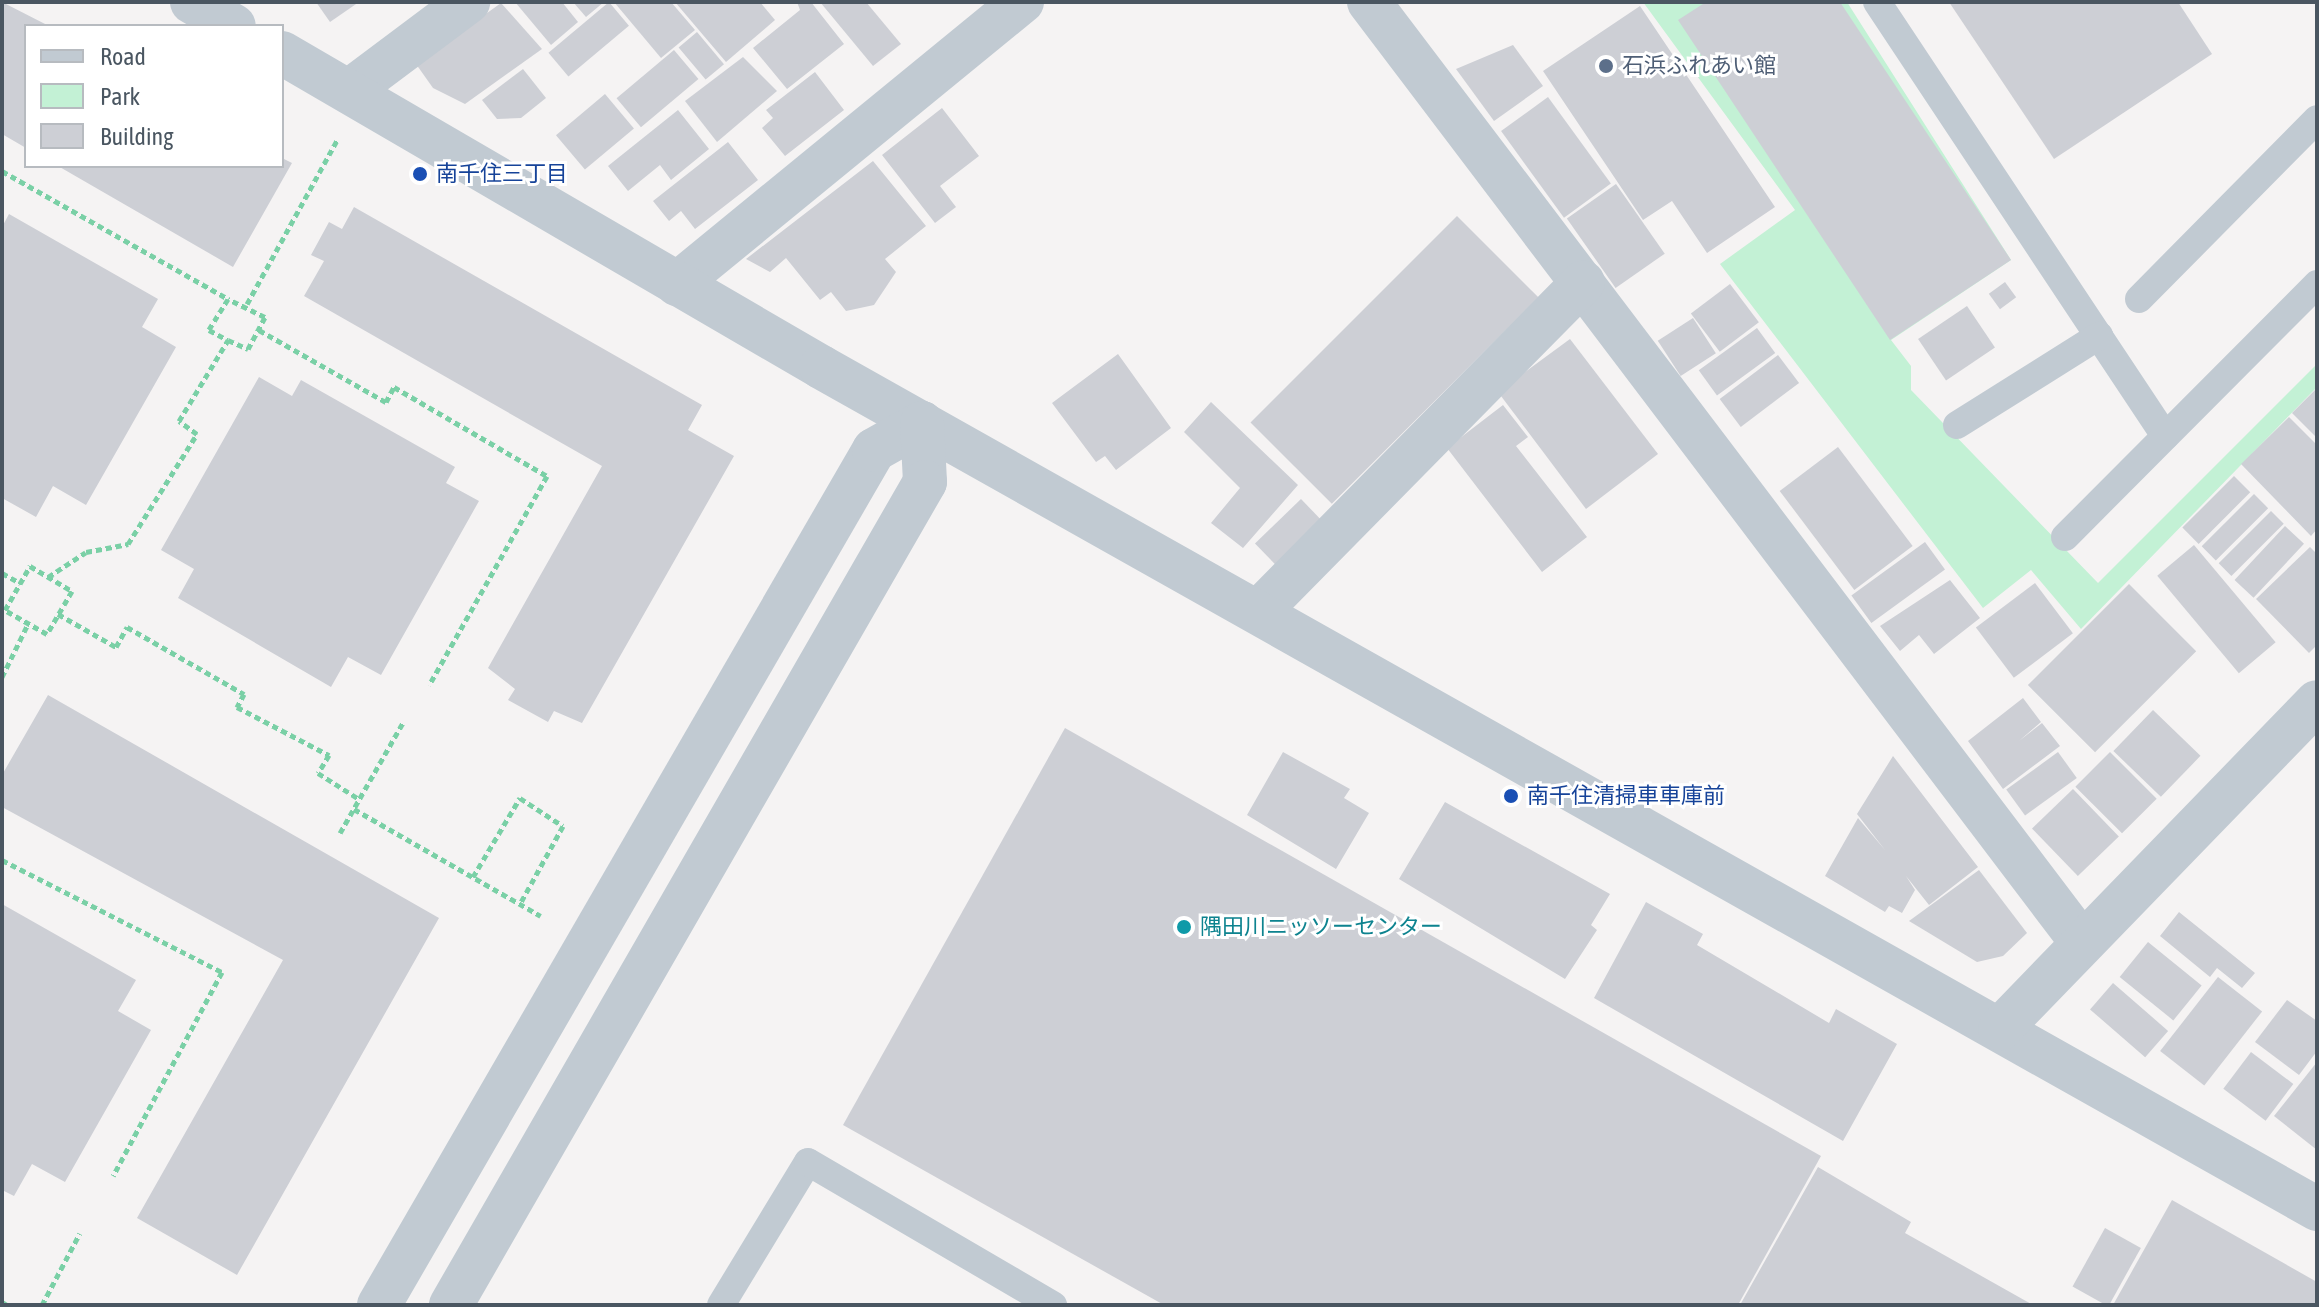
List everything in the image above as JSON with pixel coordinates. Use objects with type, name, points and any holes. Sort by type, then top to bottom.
[{"type":"street","points":[[192,2],[230,24]]},
{"type":"street","points":[[345,112],[468,2]]},
{"type":"street","points":[[677,284],[1022,2]]},
{"type":"street","points":[[1369,2],[2080,940]]},
{"type":"street","points":[[284,55],[345,112],[677,284],[1260,610],[2317,1209]]},
{"type":"street","points":[[1260,610],[1583,282]]},
{"type":"street","points":[[379,1305],[874,450],[922,423]]},
{"type":"street","points":[[451,1305],[925,482],[922,423]]},
{"type":"street","points":[[2000,1029],[2080,940],[2317,702]]},
{"type":"lane","points":[[1877,2],[2165,436]]},
{"type":"lane","points":[[2139,299],[2317,119]]},
{"type":"lane","points":[[2065,537],[2317,284]]},
{"type":"lane","points":[[1957,425],[2099,336]]},
{"type":"lane","points":[[721,1305],[808,1162],[1053,1305]]},
{"type":"path","points":[[247,304],[345,112]]},
{"type":"path","points":[[2,171],[228,299],[247,304],[265,317],[248,349],[209,330],[228,299]]},
{"type":"path","points":[[259,330],[386,402],[394,387],[547,476],[429,685]]},
{"type":"path","points":[[48,577],[86,552],[128,544],[197,434],[179,421],[228,340]]},
{"type":"path","points":[[30,566],[72,591],[47,634],[5,610],[20,583],[30,566]]},
{"type":"path","points":[[2,573],[20,583]]},
{"type":"path","points":[[58,614],[116,647],[127,627],[244,694],[237,707],[329,755],[318,773],[359,799]]},
{"type":"path","points":[[2,677],[29,624]]},
{"type":"path","points":[[340,833],[404,721]]},
{"type":"path","points":[[473,877],[520,798],[563,826],[520,904]]},
{"type":"path","points":[[354,809],[541,916]]},
{"type":"path","points":[[2,860],[222,972],[113,1176]]},
{"type":"path","points":[[42,1305],[80,1233]]},
{"type":"path","points":[[2,1302],[7,1305]]},
{"type":"green space","points":[[1643,2],[1847,2],[2011,260],[1891,340],[1911,366],[1911,390],[2098,583],[2317,364],[2317,387],[2081,629],[2031,570],[1983,608],[1720,264],[1795,210]]},
{"type":"building","points":[[2,2],[45,24],[24,24],[24,147],[2,134]]},
{"type":"building","points":[[316,2],[359,2],[330,22]]},
{"type":"building","points":[[515,2],[562,2],[578,22],[551,45]]},
{"type":"building","points":[[573,2],[604,2],[586,17]]},
{"type":"building","points":[[609,2],[629,26],[568,77],[548,53]]},
{"type":"building","points":[[614,2],[671,2],[695,30],[661,58]]},
{"type":"building","points":[[675,2],[760,2],[775,20],[726,62]]},
{"type":"building","points":[[797,2],[811,2],[844,44],[787,89],[753,48],[800,10]]},
{"type":"building","points":[[820,2],[866,2],[901,44],[873,66]]},
{"type":"building","points":[[1706,2],[1840,2],[2011,260],[1890,340],[1678,20]]},
{"type":"building","points":[[1949,2],[2178,2],[2212,54],[2054,159]]},
{"type":"building","points":[[501,3],[542,49],[465,104],[433,88],[416,64]]},
{"type":"building","points":[[1640,6],[1775,207],[1707,253],[1672,201],[1643,220],[1543,71]]},
{"type":"building","points":[[697,32],[724,64],[706,80],[679,47]]},
{"type":"building","points":[[1513,45],[1543,86],[1494,121],[1456,69]]},
{"type":"building","points":[[674,50],[698,79],[641,127],[617,98]]},
{"type":"building","points":[[743,57],[777,91],[717,142],[685,101]]},
{"type":"building","points":[[523,69],[546,98],[521,118],[497,119],[482,100]]},
{"type":"building","points":[[815,72],[844,110],[785,156],[762,128],[773,118],[766,110]]},
{"type":"building","points":[[605,94],[634,128],[585,170],[556,135]]},
{"type":"building","points":[[1548,97],[1611,184],[1564,218],[1501,131]]},
{"type":"building","points":[[942,108],[979,156],[940,186],[956,207],[935,223],[882,155]]},
{"type":"building","points":[[678,110],[709,149],[671,180],[660,165],[628,191],[608,166]]},
{"type":"building","points":[[728,142],[758,180],[695,229],[681,211],[669,221],[653,201]]},
{"type":"building","points":[[284,159],[292,163],[233,267],[61,168],[284,168]]},
{"type":"building","points":[[873,161],[926,226],[885,259],[896,272],[874,305],[846,311],[831,292],[820,300],[786,258],[770,272],[746,259]]},
{"type":"building","points":[[1616,184],[1665,254],[1616,288],[1567,218]]},
{"type":"building","points":[[354,207],[702,405],[688,430],[734,456],[582,723],[554,711],[548,722],[508,700],[515,689],[488,668],[602,466],[304,296],[324,261],[311,255],[329,222],[342,229]]},
{"type":"building","points":[[9,214],[158,299],[142,327],[176,347],[86,505],[53,486],[36,517],[2,498],[2,227]]},
{"type":"building","points":[[1457,216],[1538,297],[1332,504],[1251,422]]},
{"type":"building","points":[[2005,282],[2016,297],[2000,309],[1989,294]]},
{"type":"building","points":[[1730,284],[1759,322],[1720,352],[1691,313]]},
{"type":"building","points":[[1967,306],[1995,347],[1946,380],[1918,339]]},
{"type":"building","points":[[1693,318],[1716,353],[1681,376],[1658,341]]},
{"type":"building","points":[[1757,328],[1775,353],[1717,395],[1699,370]]},
{"type":"building","points":[[1570,339],[1658,454],[1586,509],[1501,396],[1502,389]]},
{"type":"building","points":[[1118,354],[1171,428],[1116,470],[1105,456],[1096,462],[1052,403]]},
{"type":"building","points":[[1778,355],[1799,383],[1741,427],[1720,399]]},
{"type":"building","points":[[259,377],[292,396],[301,380],[455,467],[446,483],[479,501],[381,675],[348,657],[331,687],[178,598],[194,569],[161,550]]},
{"type":"building","points":[[2317,388],[2317,438],[2292,413]]},
{"type":"building","points":[[1211,402],[1298,485],[1243,548],[1211,523],[1240,488],[1184,432]]},
{"type":"building","points":[[1503,405],[1528,437],[1516,446],[1587,537],[1542,572],[1447,448]]},
{"type":"building","points":[[2289,417],[2317,445],[2317,529],[2311,536],[2241,464]]},
{"type":"building","points":[[1838,447],[1913,546],[1854,590],[1780,491]]},
{"type":"building","points":[[2234,476],[2250,492],[2199,544],[2182,528]]},
{"type":"building","points":[[2254,494],[2268,508],[2216,560],[2202,546]]},
{"type":"building","points":[[1301,499],[1325,524],[1279,569],[1255,543]]},
{"type":"building","points":[[2271,511],[2284,524],[2231,576],[2219,563]]},
{"type":"building","points":[[2285,526],[2304,544],[2254,598],[2235,580]]},
{"type":"building","points":[[1925,542],[1945,570],[1871,623],[1851,595]]},
{"type":"building","points":[[2194,545],[2276,642],[2239,673],[2157,576]]},
{"type":"building","points":[[2310,547],[2317,554],[2317,645],[2309,653],[2256,599]]},
{"type":"building","points":[[1950,580],[1980,618],[1934,654],[1919,635],[1900,651],[1880,626]]},
{"type":"building","points":[[2035,583],[2073,633],[2014,678],[1976,628]]},
{"type":"building","points":[[2129,584],[2196,651],[2095,752],[2028,685]]},
{"type":"building","points":[[48,695],[439,918],[237,1275],[137,1218],[283,960],[2,807],[2,775]]},
{"type":"building","points":[[2023,698],[2041,722],[2019,741],[2042,723],[2060,746],[2003,789],[1968,741]]},
{"type":"building","points":[[2153,710],[2200,756],[2161,797],[2113,751]]},
{"type":"building","name":"隅田川ニッソーセンター","points":[[1065,728],[1821,1156],[1738,1305],[1164,1305],[843,1125]]},
{"type":"building","points":[[1283,752],[1350,789],[1344,798],[1369,813],[1336,869],[1247,815]]},
{"type":"building","points":[[2058,752],[2077,778],[2025,816],[2006,790]]},
{"type":"building","points":[[2110,752],[2157,799],[2122,833],[2075,787]]},
{"type":"building","points":[[1893,756],[1978,867],[1929,905],[1906,876],[1915,890],[1902,913],[1889,906],[1885,912],[1825,876],[1858,818],[1885,850],[1857,814]]},
{"type":"building","points":[[2073,789],[2119,836],[2078,876],[2032,829]]},
{"type":"building","points":[[1445,802],[1610,894],[1591,925],[1597,930],[1565,979],[1399,879]]},
{"type":"building","points":[[1979,870],[2027,933],[2003,956],[1977,962],[1909,921]]},
{"type":"building","points":[[1646,902],[1703,934],[1697,945],[1829,1023],[1836,1009],[1897,1044],[1843,1141],[1594,998]]},
{"type":"building","points":[[2,904],[136,980],[118,1011],[151,1030],[65,1182],[32,1164],[14,1196],[2,1190]]},
{"type":"building","points":[[2179,912],[2255,973],[2242,988],[2217,968],[2210,977],[2160,936]]},
{"type":"building","points":[[2148,942],[2202,985],[2173,1020],[2120,977]]},
{"type":"building","points":[[2218,977],[2262,1011],[2204,1086],[2160,1051]]},
{"type":"building","points":[[2113,983],[2168,1031],[2145,1057],[2090,1009]]},
{"type":"building","points":[[2287,1000],[2317,1021],[2317,1051],[2299,1075],[2255,1042]]},
{"type":"building","points":[[2251,1052],[2293,1084],[2266,1121],[2223,1089]]},
{"type":"building","points":[[2317,1062],[2317,1150],[2274,1116]]},
{"type":"building","points":[[1818,1167],[1911,1222],[1905,1233],[2033,1305],[1740,1305]]},
{"type":"building","points":[[2172,1200],[2317,1282],[2317,1305],[2113,1305]]},
{"type":"building","points":[[2105,1228],[2141,1248],[2109,1305],[2073,1287]]},
{"type":"place","name":"石浜ふれあい館","points":[[1606,66]]},
{"type":"place","name":"南千住三丁目","points":[[420,174]]},
{"type":"place","name":"南千住清掃車車庫前","points":[[1511,796]]},
{"type":"place","name":"隅田川ニッソーセンター","points":[[1184,927]]}]
